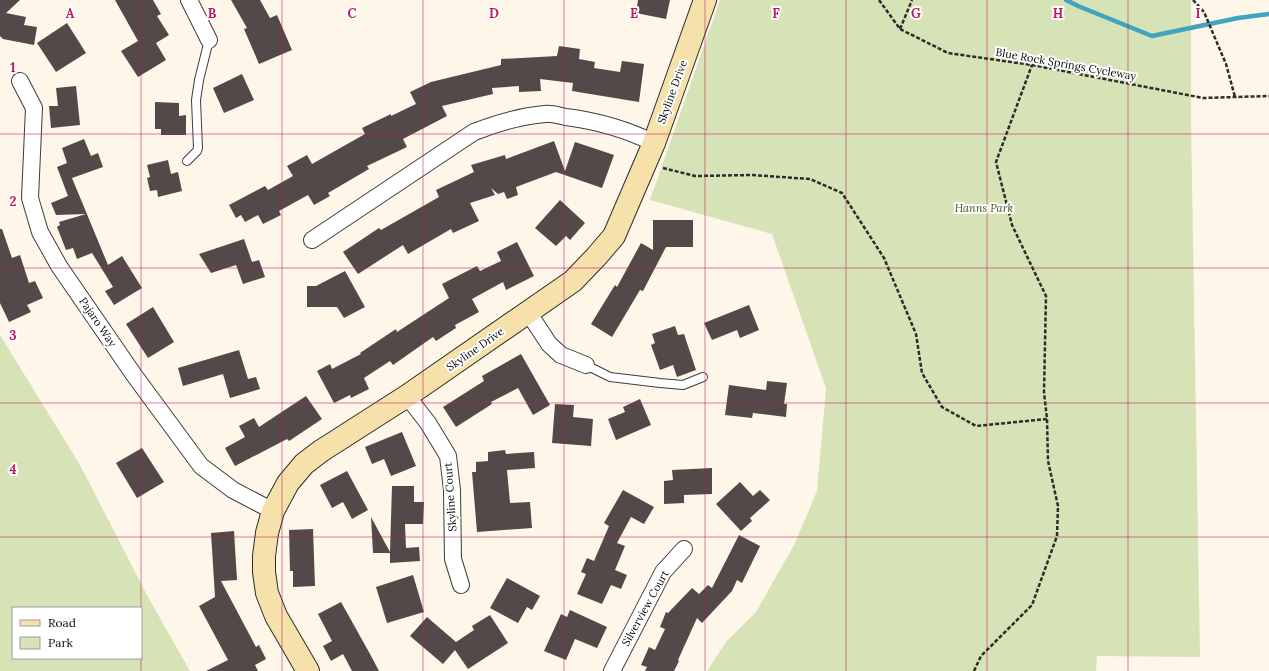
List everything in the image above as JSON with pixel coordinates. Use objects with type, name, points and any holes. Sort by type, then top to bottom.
[{"type":"street","points":[[189,0],[209,40]]},
{"type":"street","name":"Skyline Drive","points":[[308,671],[276,616],[267,593],[264,572],[264,556],[267,533],[274,511],[288,483],[304,464],[321,451],[407,396],[573,281],[596,257],[614,236],[654,143],[705,0]]},
{"type":"street","name":"Pajaro Way","points":[[20,82],[34,108],[30,198],[40,232],[59,266],[134,375],[201,466],[233,490],[274,511]]},
{"type":"street","points":[[312,240],[474,132],[495,124],[547,114],[588,120],[617,127],[654,143]]},
{"type":"street","points":[[528,312],[549,344],[561,355],[586,365]]},
{"type":"street","name":"Skyline Court","points":[[407,396],[428,423],[448,456],[452,490],[453,559],[461,585]]},
{"type":"street","name":"Silverview Court","points":[[612,671],[663,572],[684,549]]},
{"type":"lane","points":[[187,161],[198,148],[196,100],[199,80],[209,40]]},
{"type":"lane","points":[[586,365],[610,377],[660,384],[683,386],[703,377]]},
{"type":"path","name":"Blue Rock Springs Cycleway","points":[[879,0],[900,29],[948,52],[1032,65],[1203,98],[1269,96]]},
{"type":"path","points":[[900,29],[912,0]]},
{"type":"path","points":[[1193,0],[1204,12],[1226,64],[1235,97]]},
{"type":"path","points":[[974,671],[981,656],[1032,605],[1056,536],[1058,506],[1048,461],[1047,419],[1044,392],[1046,296],[1012,225],[996,162],[1032,65]]},
{"type":"path","points":[[645,163],[695,176],[752,175],[810,179],[842,193],[884,258],[916,334],[922,373],[942,407],[976,426],[1047,419]]},
{"type":"green space","name":"Hanns Park","points":[[720,0],[1191,0],[1191,122],[1200,657],[1097,656],[1096,671],[707,671],[726,642],[756,612],[794,545],[817,491],[826,388],[772,234],[650,200]]},
{"type":"green space","points":[[0,335],[80,465],[148,597],[190,671],[0,671]]},
{"type":"building","points":[[0,0],[20,0],[6,13],[26,17],[24,25],[37,27],[34,45],[3,39],[0,36]]},
{"type":"building","points":[[115,0],[153,0],[161,14],[157,16],[169,35],[156,43],[166,60],[138,77],[121,51],[138,41]]},
{"type":"building","points":[[231,0],[260,0],[270,18],[277,15],[292,50],[259,64],[244,29],[247,28]]},
{"type":"building","points":[[638,0],[670,0],[666,19],[636,13]]},
{"type":"building","points":[[67,23],[86,53],[56,72],[37,43]]},
{"type":"building","points":[[559,46],[580,49],[579,59],[595,62],[594,68],[620,72],[622,61],[644,64],[639,102],[572,91],[573,83],[540,79],[541,91],[519,92],[519,86],[492,88],[493,94],[442,106],[447,116],[403,139],[407,147],[367,166],[369,169],[328,193],[330,196],[314,205],[308,195],[279,211],[281,215],[263,224],[258,215],[245,222],[241,215],[236,218],[229,205],[265,186],[268,190],[293,176],[287,166],[307,155],[312,164],[365,134],[362,128],[416,104],[410,92],[431,82],[501,65],[501,59],[557,56]]},
{"type":"building","points":[[242,74],[254,100],[224,113],[213,88]]},
{"type":"building","points":[[76,86],[80,125],[51,128],[49,106],[58,106],[56,88]]},
{"type":"building","points":[[155,102],[179,103],[179,116],[186,115],[186,135],[161,135],[161,129],[155,129]]},
{"type":"building","points":[[84,139],[91,156],[98,153],[103,167],[72,178],[108,265],[122,256],[142,288],[114,305],[105,291],[113,287],[92,253],[77,259],[73,248],[66,250],[57,227],[60,225],[59,222],[86,214],[56,215],[51,203],[68,196],[57,167],[67,163],[62,148]]},
{"type":"building","points":[[554,141],[565,171],[575,142],[614,155],[602,188],[556,172],[516,187],[518,195],[507,199],[504,192],[498,194],[491,188],[495,195],[470,203],[479,221],[453,233],[451,229],[408,254],[403,245],[358,274],[343,252],[379,228],[381,230],[439,197],[436,190],[474,172],[471,165],[505,155],[506,159]]},
{"type":"building","points":[[168,160],[171,174],[178,172],[182,191],[158,197],[157,190],[150,191],[147,178],[150,177],[147,165]]},
{"type":"building","points":[[560,200],[585,223],[570,240],[566,236],[556,246],[535,228]]},
{"type":"building","points":[[653,220],[693,220],[693,247],[666,247],[643,291],[640,290],[612,337],[591,324],[615,285],[617,287],[641,243],[653,250]]},
{"type":"building","points":[[0,229],[2,229],[12,258],[20,255],[29,283],[35,281],[43,298],[27,305],[31,312],[9,322],[0,303]]},
{"type":"building","points":[[244,239],[252,262],[259,260],[265,277],[243,284],[236,265],[211,273],[199,254]]},
{"type":"building","points":[[517,242],[534,276],[506,290],[503,282],[472,299],[479,312],[455,325],[456,328],[436,341],[433,337],[393,365],[390,361],[364,378],[369,389],[351,398],[350,395],[334,403],[317,371],[330,364],[332,369],[361,354],[360,353],[396,329],[397,332],[449,298],[442,284],[477,266],[480,271],[501,261],[497,252]]},
{"type":"building","points":[[345,271],[365,307],[344,318],[337,307],[307,307],[307,286],[316,286]]},
{"type":"building","points":[[749,305],[759,330],[740,338],[737,330],[712,340],[704,323]]},
{"type":"building","points":[[153,307],[174,342],[148,358],[126,324]]},
{"type":"building","points":[[675,326],[678,335],[684,334],[696,370],[677,377],[673,365],[660,370],[651,345],[655,343],[652,334]]},
{"type":"building","points":[[239,350],[248,379],[256,377],[260,389],[230,398],[223,374],[183,386],[178,368]]},
{"type":"building","points":[[521,354],[550,405],[533,415],[518,388],[491,402],[492,404],[456,427],[443,407],[484,381],[482,376]]},
{"type":"building","points":[[767,381],[787,383],[784,404],[787,404],[786,417],[753,413],[752,418],[725,415],[729,385],[766,390]]},
{"type":"building","points":[[306,396],[322,419],[289,441],[287,439],[235,466],[225,448],[245,437],[239,426],[254,418],[259,427]]},
{"type":"building","points":[[640,399],[651,425],[616,440],[608,419],[625,412],[623,407]]},
{"type":"building","points":[[555,404],[574,405],[573,417],[593,419],[591,446],[552,443]]},
{"type":"building","points":[[402,432],[416,466],[391,476],[384,459],[372,464],[365,447]]},
{"type":"building","points":[[142,448],[164,482],[137,498],[116,463]]},
{"type":"building","points":[[505,450],[506,454],[534,452],[535,468],[507,470],[510,503],[530,502],[532,528],[477,532],[472,472],[476,472],[476,462],[488,461],[488,452]]},
{"type":"building","points":[[712,468],[712,494],[684,495],[684,503],[664,504],[664,481],[673,480],[672,470]]},
{"type":"building","points":[[347,471],[368,510],[352,519],[343,502],[332,508],[320,485]]},
{"type":"building","points":[[740,482],[753,496],[760,490],[770,500],[750,518],[752,521],[741,531],[716,504]]},
{"type":"building","points":[[392,486],[414,486],[414,502],[424,502],[423,524],[405,524],[406,548],[419,547],[420,561],[390,563],[390,553],[373,553],[371,517],[390,552]]},
{"type":"building","points":[[623,490],[654,507],[644,524],[631,517],[617,543],[625,546],[615,570],[627,575],[621,589],[611,585],[602,604],[577,594],[586,574],[581,572],[587,558],[594,561],[609,526],[604,523]]},
{"type":"building","points":[[313,529],[315,586],[293,587],[293,571],[290,571],[289,530]]},
{"type":"building","points":[[234,531],[237,580],[221,581],[256,647],[259,645],[266,659],[255,665],[258,671],[206,671],[228,660],[199,606],[215,597],[211,533]]},
{"type":"building","points":[[739,535],[760,546],[742,583],[737,580],[732,591],[702,623],[697,618],[674,671],[645,671],[647,667],[641,665],[649,647],[655,650],[665,629],[660,627],[666,612],[668,613],[692,588],[699,594],[708,585],[712,588]]},
{"type":"building","points":[[413,575],[424,612],[387,623],[376,587]]},
{"type":"building","points":[[507,578],[540,596],[532,610],[527,607],[518,623],[490,608]]},
{"type":"building","points":[[341,602],[379,671],[352,671],[343,654],[331,661],[323,646],[332,641],[318,614]]},
{"type":"building","points":[[570,610],[607,627],[597,648],[575,639],[566,660],[544,651],[561,614],[567,617]]},
{"type":"building","points":[[490,615],[508,643],[468,669],[455,650],[443,664],[410,636],[427,617],[456,642],[474,630],[472,626]]},
{"type":"waterway","points":[[1066,0],[1152,36],[1238,18],[1269,14]]}]
